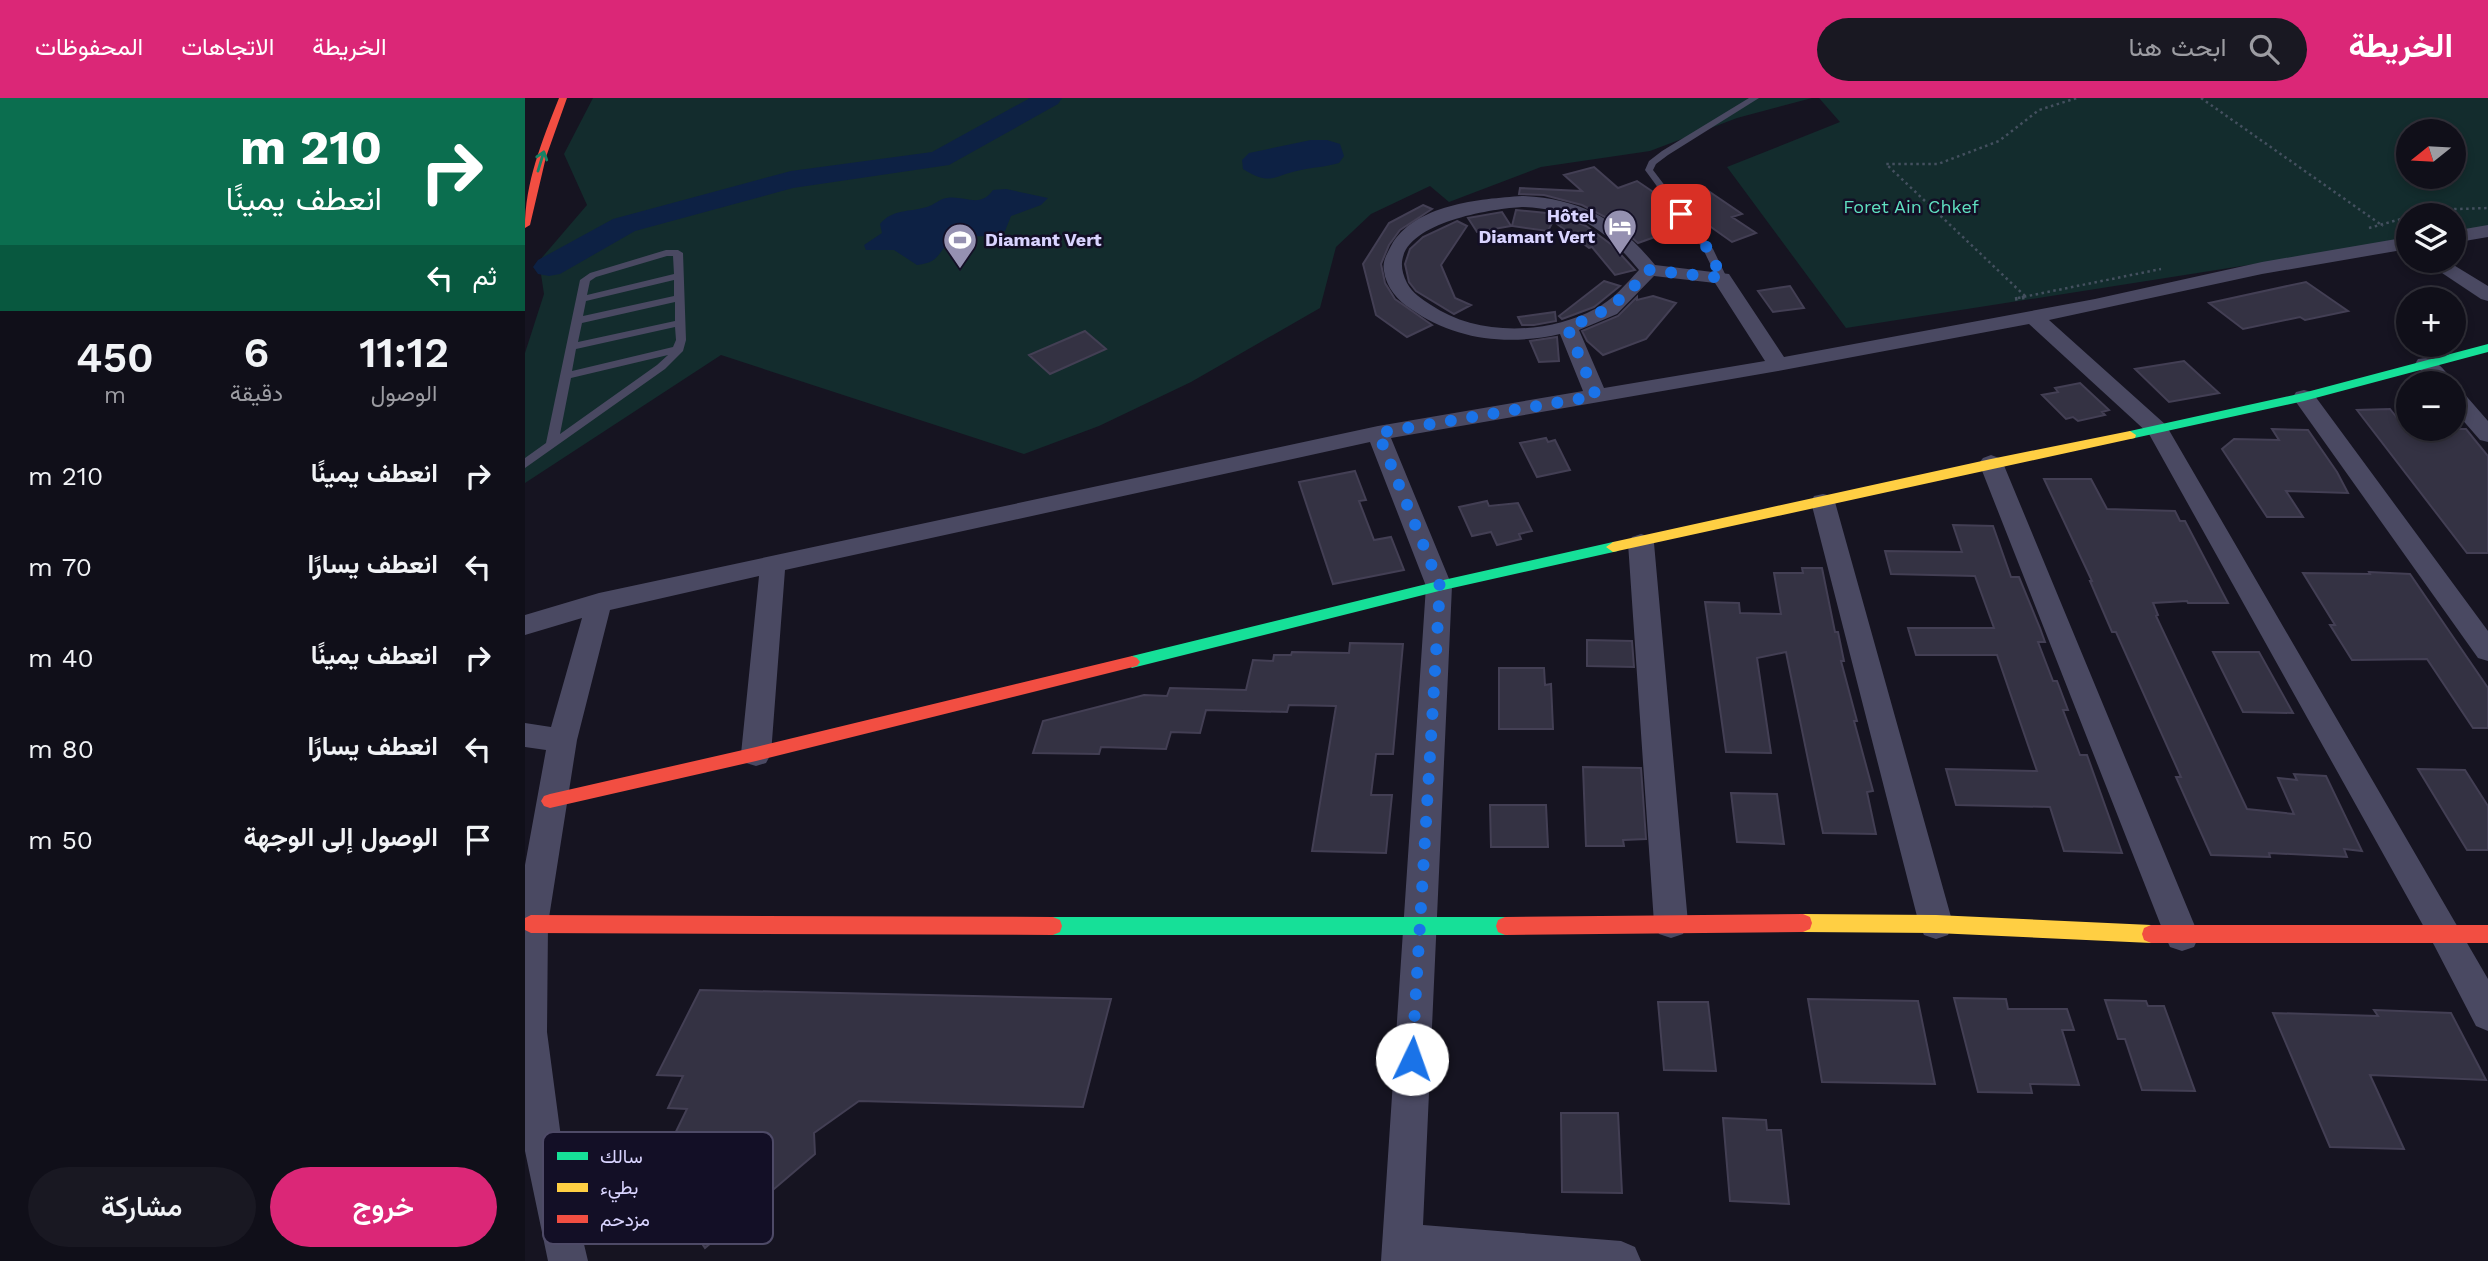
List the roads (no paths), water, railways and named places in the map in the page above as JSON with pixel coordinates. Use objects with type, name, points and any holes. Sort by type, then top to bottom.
[{"type":"main road","points":[[525,225],[541,157],[563,98]]},
{"type":"main road","points":[[550,801],[756,754],[1440,586],[1991,463],[2158,430],[2304,397],[2488,348]]},
{"type":"main road","points":[[531,924],[1420,928],[1671,923],[1936,923],[2182,936],[2488,934]]},
{"type":"street","points":[[1649,270],[1619,302],[1596,317],[1567,327],[1509,335],[1451,326],[1425,312],[1405,296],[1394,276],[1394,259],[1406,239],[1444,215],[1504,203],[1565,206],[1607,229],[1633,248],[1649,270],[1722,278],[1778,365]]},
{"type":"street","points":[[2466,235],[2488,231]]},
{"type":"street","points":[[525,625],[599,603],[772,564],[1378,433],[1778,365],[2030,307],[2396,246]]},
{"type":"street","points":[[2453,273],[2488,295]]},
{"type":"street","points":[[2030,307],[2158,430],[2446,934],[2488,1014]]},
{"type":"street","points":[[1567,327],[1596,396]]},
{"type":"street","points":[[2426,364],[2432,371]]},
{"type":"street","points":[[2304,397],[2488,651]]},
{"type":"street","points":[[2466,410],[2488,435]]},
{"type":"street","points":[[1378,433],[1440,586],[1401,1252],[1621,1261]]},
{"type":"street","points":[[1991,463],[2182,936]]},
{"type":"street","points":[[1823,502],[1936,923]]},
{"type":"street","points":[[1641,543],[1671,923]]},
{"type":"street","points":[[756,754],[772,564]]},
{"type":"street","points":[[543,1144],[529,1032],[531,924],[562,740],[599,603]]},
{"type":"street","points":[[525,735],[562,740]]},
{"type":"lane","points":[[1722,278],[1708,249],[1649,170],[1652,163],[1665,153],[1755,98]]},
{"type":"lane","points":[[525,464],[661,367],[679,349],[681,323],[678,253],[666,253],[589,276],[584,281],[552,444]]},
{"type":"lane","points":[[581,299],[679,276]]},
{"type":"lane","points":[[576,321],[680,298]]},
{"type":"lane","points":[[571,347],[681,323]]},
{"type":"lane","points":[[566,376],[679,349]]},
{"type":"water","points":[[1311,140],[1327,140],[1340,144],[1344,156],[1339,163],[1267,179],[1243,169],[1242,160],[1249,153]]},
{"type":"water","points":[[1006,189],[1048,198],[1041,205],[1011,216],[1005,231],[956,240],[949,243],[936,258],[926,263],[917,265],[894,250],[866,250],[864,245],[882,233],[880,224],[890,216],[927,207],[944,199],[983,199],[993,190]]},
{"type":"waterway","points":[[549,267],[624,225],[791,180],[939,159],[1049,98]]},
{"type":"place","name":"Hôtel Diamant Vert","points":[[1620,256]]},
{"type":"place","name":"Diamant Vert","points":[[960,270]]},
{"type":"park label","name":"Foret Ain Chkef","points":[[1911,207]]}]
